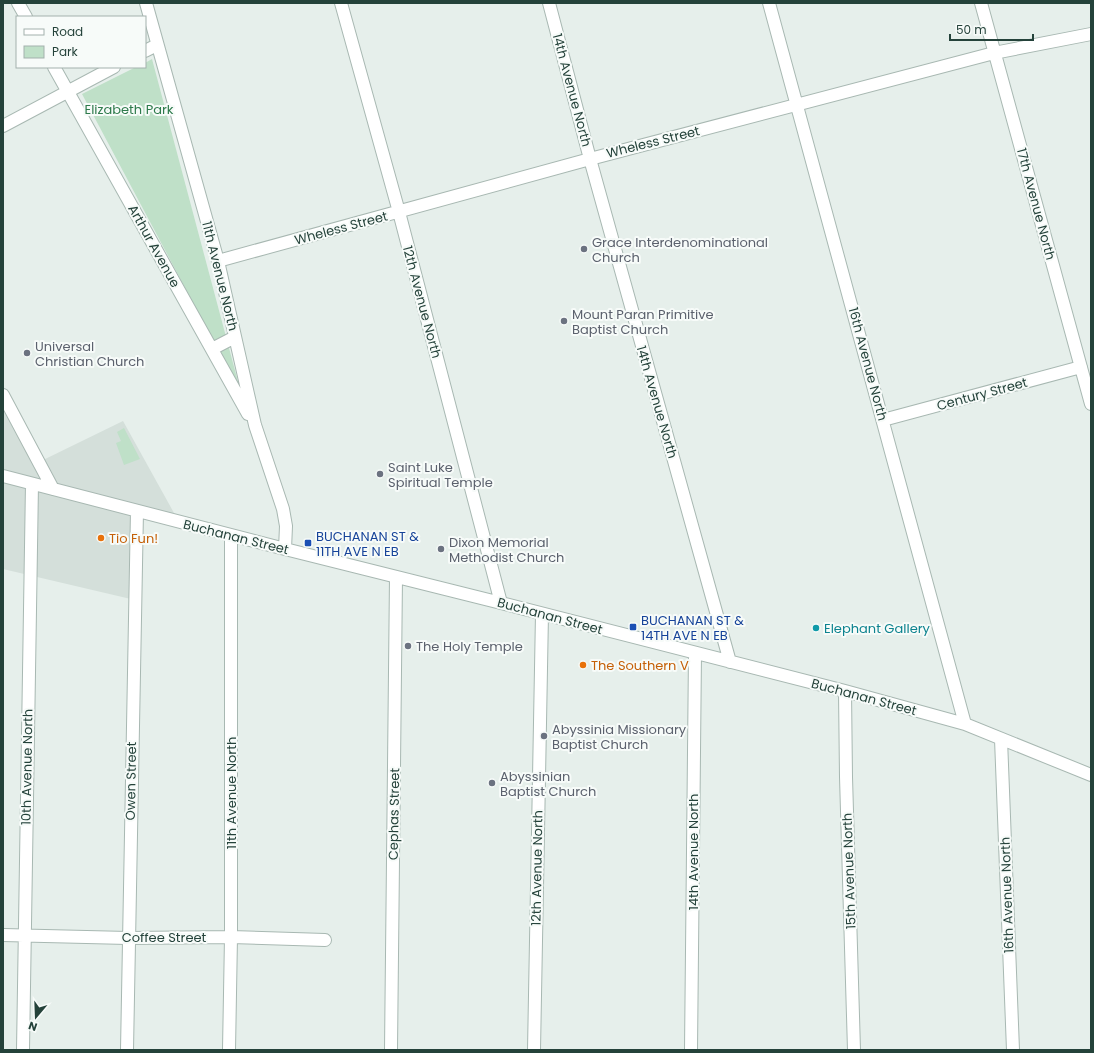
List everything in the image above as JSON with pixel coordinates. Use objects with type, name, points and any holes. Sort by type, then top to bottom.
[{"type":"street","points":[[18,3],[25,16]]},
{"type":"street","name":"11th Avenue North","points":[[146,3],[218,261],[254,425],[283,509],[286,526],[285,549]]},
{"type":"street","name":"12th Avenue North","points":[[341,3],[399,212],[501,603]]},
{"type":"street","name":"14th Avenue North","points":[[549,3],[590,159],[730,662]]},
{"type":"street","name":"16th Avenue North","points":[[769,3],[798,105],[965,724]]},
{"type":"street","name":"17th Avenue North","points":[[981,3],[1091,404]]},
{"type":"street","name":"Wheless Street","points":[[218,261],[590,159],[994,53],[1091,34]]},
{"type":"street","points":[[146,50],[157,45]]},
{"type":"street","name":"Arthur Avenue","points":[[55,68],[254,425]]},
{"type":"street","points":[[3,126],[112,68]]},
{"type":"street","points":[[212,348],[235,337]]},
{"type":"street","name":"Century Street","points":[[883,420],[1081,367]]},
{"type":"street","points":[[3,395],[53,489]]},
{"type":"street","name":"Buchanan Street","points":[[3,476],[845,691],[965,724],[1091,775]]},
{"type":"street","name":"10th Avenue North","points":[[23,1050],[32,484]]},
{"type":"street","name":"Owen Street","points":[[127,1050],[137,511]]},
{"type":"street","name":"11th Avenue North","points":[[228,1050],[231,937],[231,535]]},
{"type":"street","name":"Cephas Street","points":[[391,1050],[396,577]]},
{"type":"street","name":"12th Avenue North","points":[[534,1050],[542,614]]},
{"type":"street","name":"14th Avenue North","points":[[691,1050],[695,653]]},
{"type":"street","name":"15th Avenue North","points":[[845,691],[854,1050]]},
{"type":"street","name":"16th Avenue North","points":[[1001,739],[1013,1050]]},
{"type":"street","name":"Coffee Street","points":[[3,936],[128,938],[231,937],[325,940]]},
{"type":"shaded area","points":[[3,395],[39,462],[123,421],[179,522],[137,511],[135,600],[3,569]]},
{"type":"green space","name":"Elizabeth Park","points":[[152,59],[241,393],[82,94],[134,68],[146,68],[146,62]]},
{"type":"green space","points":[[124,428],[140,459],[124,465],[116,443],[121,441],[117,432]]},
{"type":"place","name":"Grace Interdenominational Church","points":[[584,249]]},
{"type":"place","name":"Mount Paran Primitive Baptist Church","points":[[564,321]]},
{"type":"place","name":"Universal Christian Church","points":[[27,353]]},
{"type":"place","name":"Saint Luke Spiritual Temple","points":[[380,474]]},
{"type":"place","name":"Tio Fun!","points":[[101,538]]},
{"type":"place","name":"BUCHANAN ST & 11TH AVE N EB","points":[[308,543]]},
{"type":"place","name":"Dixon Memorial Methodist Church","points":[[441,549]]},
{"type":"place","name":"BUCHANAN ST & 14TH AVE N EB","points":[[633,627]]},
{"type":"place","name":"Elephant Gallery","points":[[816,628]]},
{"type":"place","name":"The Holy Temple","points":[[408,646]]},
{"type":"place","name":"The Southern V","points":[[583,665]]},
{"type":"place","name":"Abyssinia Missionary Baptist Church","points":[[544,736]]},
{"type":"place","name":"Abyssinian Baptist Church","points":[[492,783]]}]
